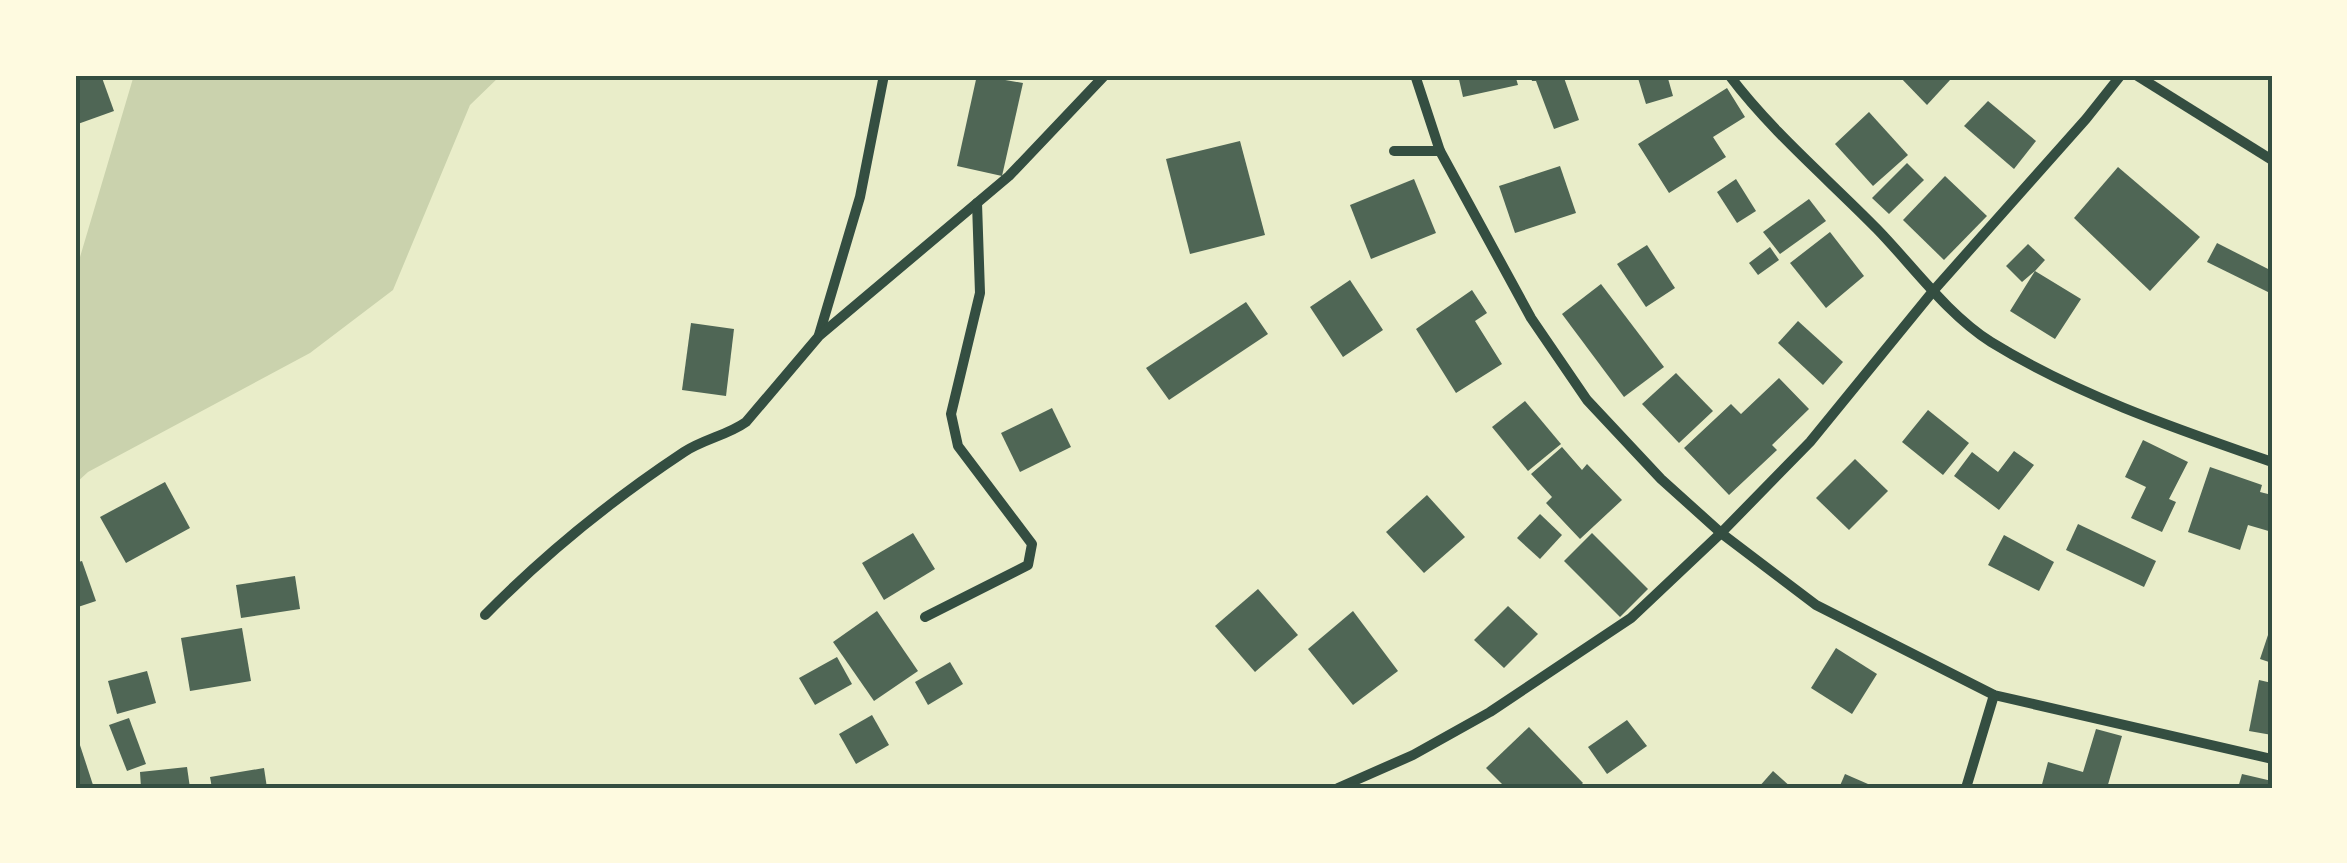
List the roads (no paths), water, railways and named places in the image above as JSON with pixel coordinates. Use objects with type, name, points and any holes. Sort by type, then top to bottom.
[{"type":"street","points":[[819,336],[860,197],[884,75]]},
{"type":"street","points":[[485,615],[516,584],[639,483],[692,447],[736,430],[746,422],[819,336],[1010,176],[1105,75]]},
{"type":"street","points":[[1415,75],[1440,152],[1531,318],[1587,400],[1661,479],[1721,534],[1816,604],[1994,695],[2272,760]]},
{"type":"street","points":[[1729,75],[1753,107],[1988,340],[2055,376],[2180,430],[2272,462]]},
{"type":"street","points":[[1338,788],[1413,755],[1490,712],[1631,618],[1721,534],[1810,442],[1934,290],[2121,75]]},
{"type":"street","points":[[2136,75],[2272,160]]},
{"type":"street","points":[[1394,151],[1440,152]]},
{"type":"street","points":[[925,617],[1028,564],[1032,544],[958,446],[951,414],[980,293],[977,203]]},
{"type":"street","points":[[1966,788],[1994,695]]}]
